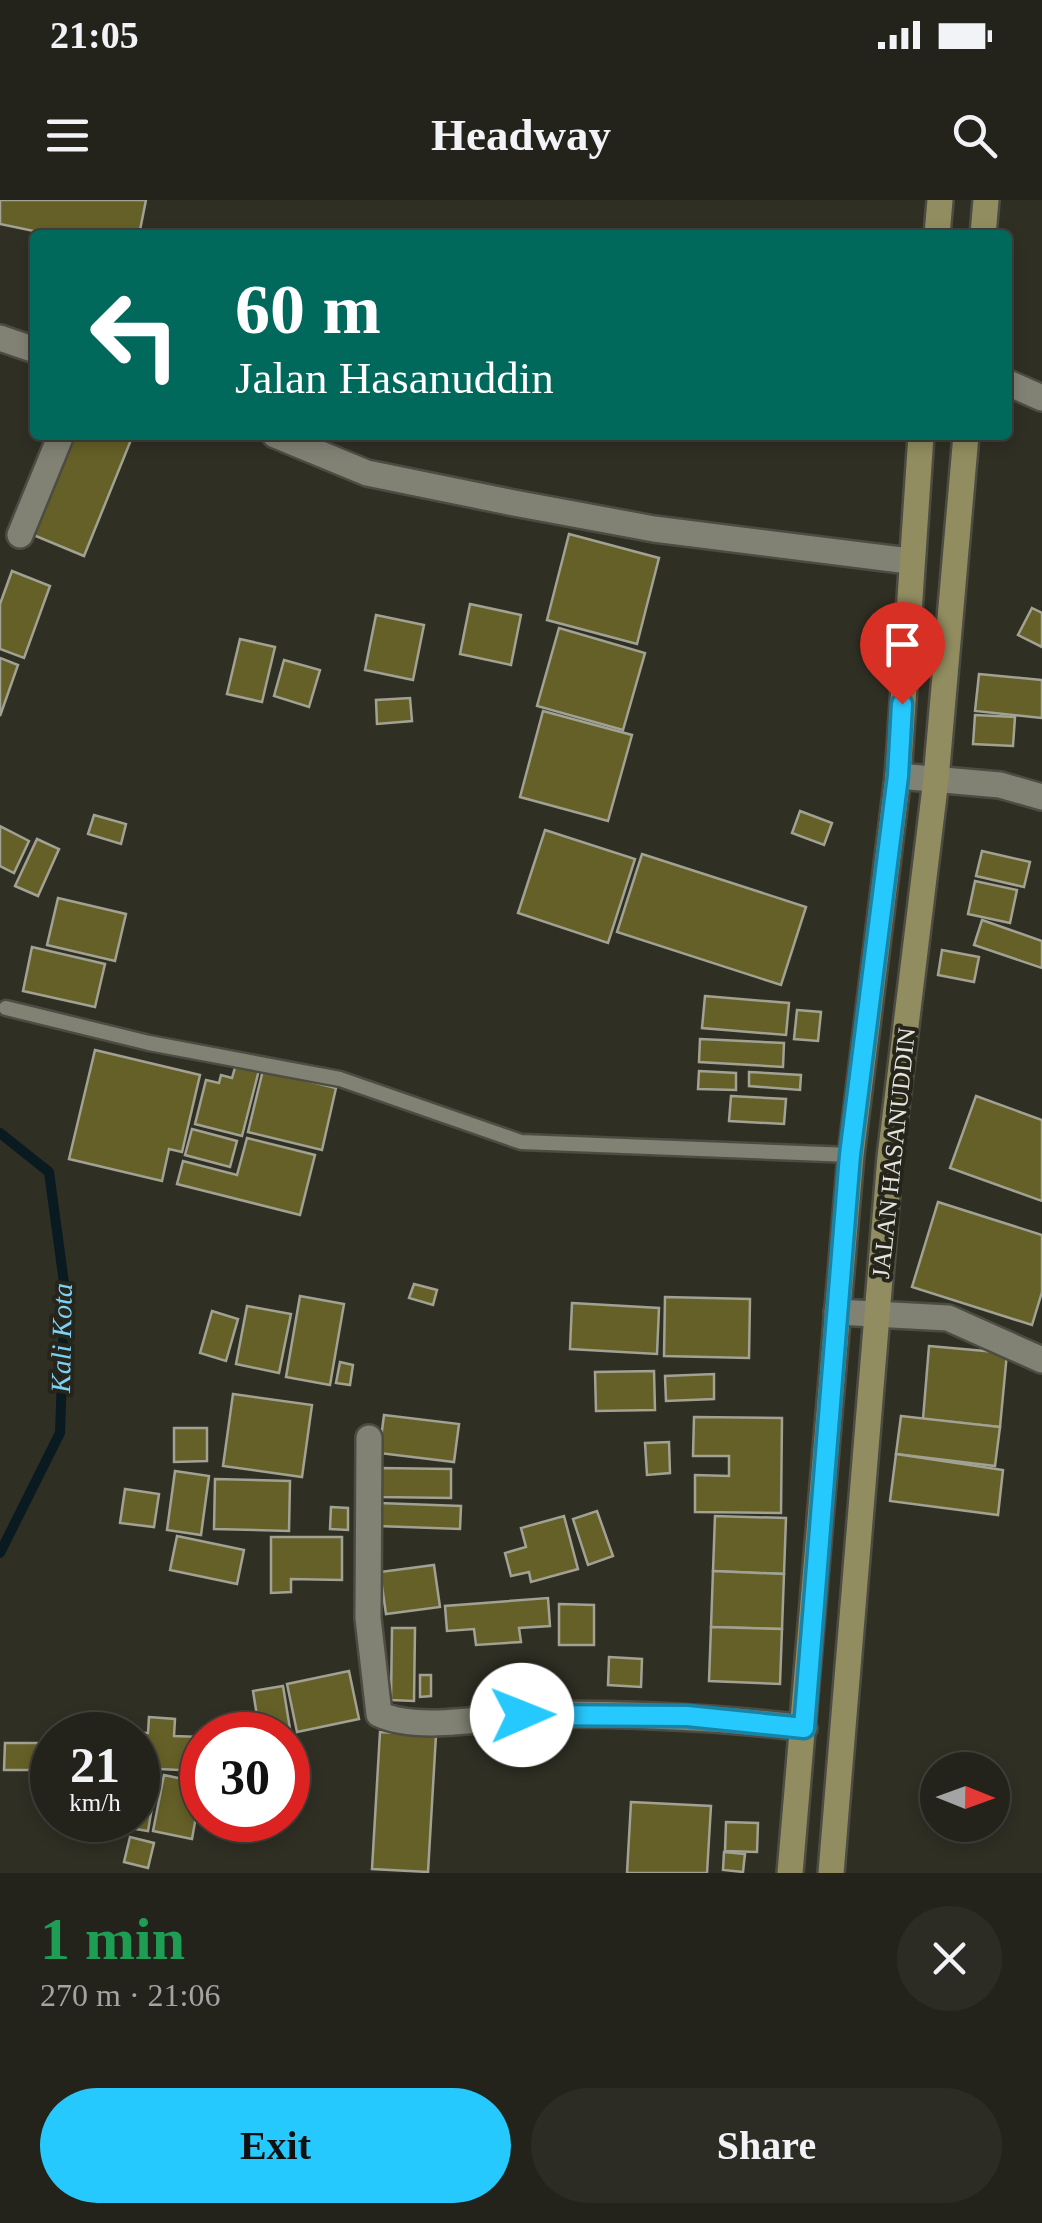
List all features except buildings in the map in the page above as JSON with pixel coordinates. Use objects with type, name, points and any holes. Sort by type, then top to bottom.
[{"type":"street","points":[[937,230],[940,200]]},
{"type":"street","points":[[983,230],[986,200]]},
{"type":"street","points":[[0,338],[30,348]]},
{"type":"street","points":[[1012,385],[1042,398]]},
{"type":"street","points":[[20,536],[59,440]]},
{"type":"street","points":[[287,440],[367,473],[514,503],[690,534],[909,560]]},
{"type":"street","name":"JALAN HASANUDDIN","points":[[790,1873],[850,1155],[898,776],[920,440]]},
{"type":"street","name":"JALAN HASANUDDIN","points":[[830,1873],[890,1158],[936,780],[966,440]]},
{"type":"street","points":[[898,776],[1000,785],[1042,797]]},
{"type":"street","points":[[837,1312],[948,1318],[1042,1360]]},
{"type":"street","points":[[369,1438],[368,1618],[380,1714],[411,1722],[544,1714],[687,1716],[804,1728]]},
{"type":"lane","points":[[6,1008],[150,1043],[340,1079],[522,1142],[850,1155]]},
{"type":"waterway","name":"Kali Kota","points":[[0,1133],[49,1172],[65,1290],[60,1433],[0,1553]]},
{"type":"route","points":[[522,1715],[687,1716],[804,1728],[850,1155],[898,776],[902,704]]}]
